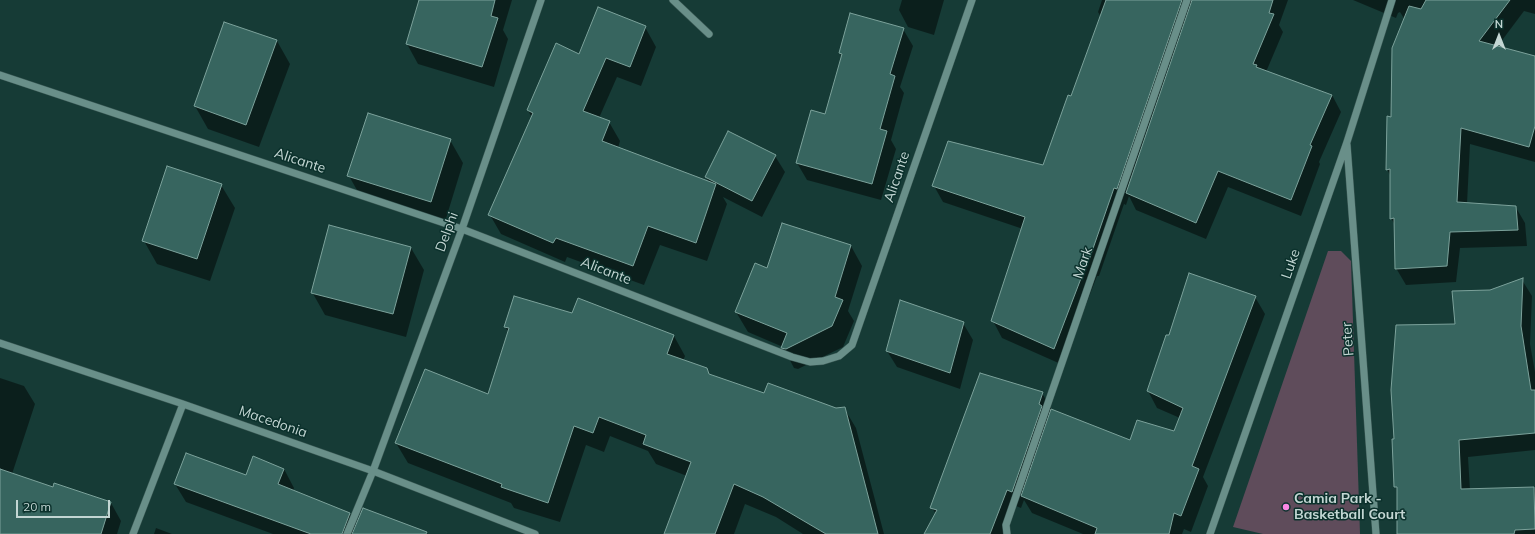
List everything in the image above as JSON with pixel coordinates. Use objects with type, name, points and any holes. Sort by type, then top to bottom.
[{"type":"street","name":"Delphi","points":[[347,534],[373,471],[462,229],[541,0]]},
{"type":"street","points":[[673,0],[709,34]]},
{"type":"street","name":"Alicante","points":[[0,75],[462,229],[792,357],[810,362],[823,361],[839,356],[852,345],[972,0]]},
{"type":"street","name":"Mark","points":[[1007,534],[1006,526],[1187,0]]},
{"type":"street","name":"Luke","points":[[1210,534],[1347,142],[1392,0]]},
{"type":"street","name":"Peter","points":[[1347,142],[1376,534]]},
{"type":"street","name":"Macedonia","points":[[0,342],[373,471],[535,534]]},
{"type":"street","points":[[133,534],[182,404]]},
{"type":"shaded area","points":[[1328,251],[1341,251],[1351,261],[1360,534],[1263,534],[1233,527]]},
{"type":"building","points":[[419,0],[495,0],[491,16],[498,18],[482,67],[406,44]]},
{"type":"building","points":[[1106,0],[1182,0],[1117,189],[1114,188],[1089,260],[1054,349],[991,321],[1025,217],[932,186],[948,141],[1043,165],[1068,95],[1071,96]]},
{"type":"building","points":[[1192,0],[1273,0],[1269,13],[1274,14],[1253,64],[1257,65],[1256,67],[1332,95],[1310,145],[1312,146],[1291,200],[1218,171],[1196,223],[1126,193]]},
{"type":"building","points":[[1426,0],[1510,0],[1479,41],[1535,56],[1535,126],[1529,147],[1461,128],[1457,202],[1516,206],[1518,230],[1450,232],[1447,266],[1395,269],[1394,218],[1390,219],[1390,169],[1386,170],[1387,116],[1391,117],[1392,48],[1409,6],[1421,9]]},
{"type":"building","points":[[598,7],[646,26],[630,67],[606,58],[583,111],[610,121],[602,141],[716,184],[696,243],[648,226],[633,266],[556,238],[553,243],[488,215],[533,113],[527,110],[556,43],[579,54]]},
{"type":"building","points":[[850,13],[904,28],[890,74],[895,76],[880,129],[887,131],[872,184],[796,163],[811,110],[825,114],[842,54],[839,53]]},
{"type":"building","points":[[224,22],[277,40],[246,125],[194,106]]},
{"type":"building","points":[[368,113],[451,139],[431,202],[347,176]]},
{"type":"building","points":[[728,131],[776,155],[752,201],[705,177]]},
{"type":"building","points":[[167,166],[222,184],[197,259],[142,241]]},
{"type":"building","points":[[782,223],[851,245],[835,297],[843,300],[832,326],[786,349],[781,348],[787,333],[735,312],[755,263],[767,268]]},
{"type":"building","points":[[329,225],[411,247],[393,314],[311,293]]},
{"type":"building","points":[[1189,273],[1256,296],[1192,466],[1199,469],[1181,516],[1174,513],[1169,534],[1095,534],[1097,528],[1021,496],[1051,409],[1130,440],[1137,420],[1174,431],[1183,408],[1147,391],[1166,335],[1169,335]]},
{"type":"building","points":[[1523,278],[1521,326],[1531,390],[1535,390],[1535,433],[1459,440],[1461,489],[1534,487],[1535,529],[1515,530],[1514,534],[1397,534],[1397,487],[1394,487],[1392,439],[1394,439],[1391,390],[1396,325],[1455,324],[1452,291],[1490,290]]},
{"type":"building","points":[[514,296],[572,313],[578,298],[674,335],[667,354],[707,368],[709,374],[764,393],[768,383],[836,408],[845,407],[878,534],[826,534],[763,497],[734,484],[715,534],[664,534],[691,462],[643,444],[646,435],[599,417],[593,433],[574,426],[548,503],[501,487],[502,484],[395,443],[425,369],[488,394],[509,328],[504,327]]},
{"type":"building","points":[[900,300],[964,322],[950,373],[886,351]]},
{"type":"building","points":[[980,373],[1043,392],[1039,404],[1042,406],[1012,492],[1007,490],[990,534],[924,534],[937,510],[930,508]]},
{"type":"building","points":[[186,453],[246,475],[253,456],[284,469],[278,484],[350,513],[342,534],[311,534],[174,484]]},
{"type":"building","points":[[0,469],[53,487],[54,483],[111,502],[101,534],[0,534]]},
{"type":"building","points":[[363,508],[427,532],[426,534],[352,534]]},
{"type":"place","name":"Camia Park - Basketball Court","points":[[1286,507]]}]
